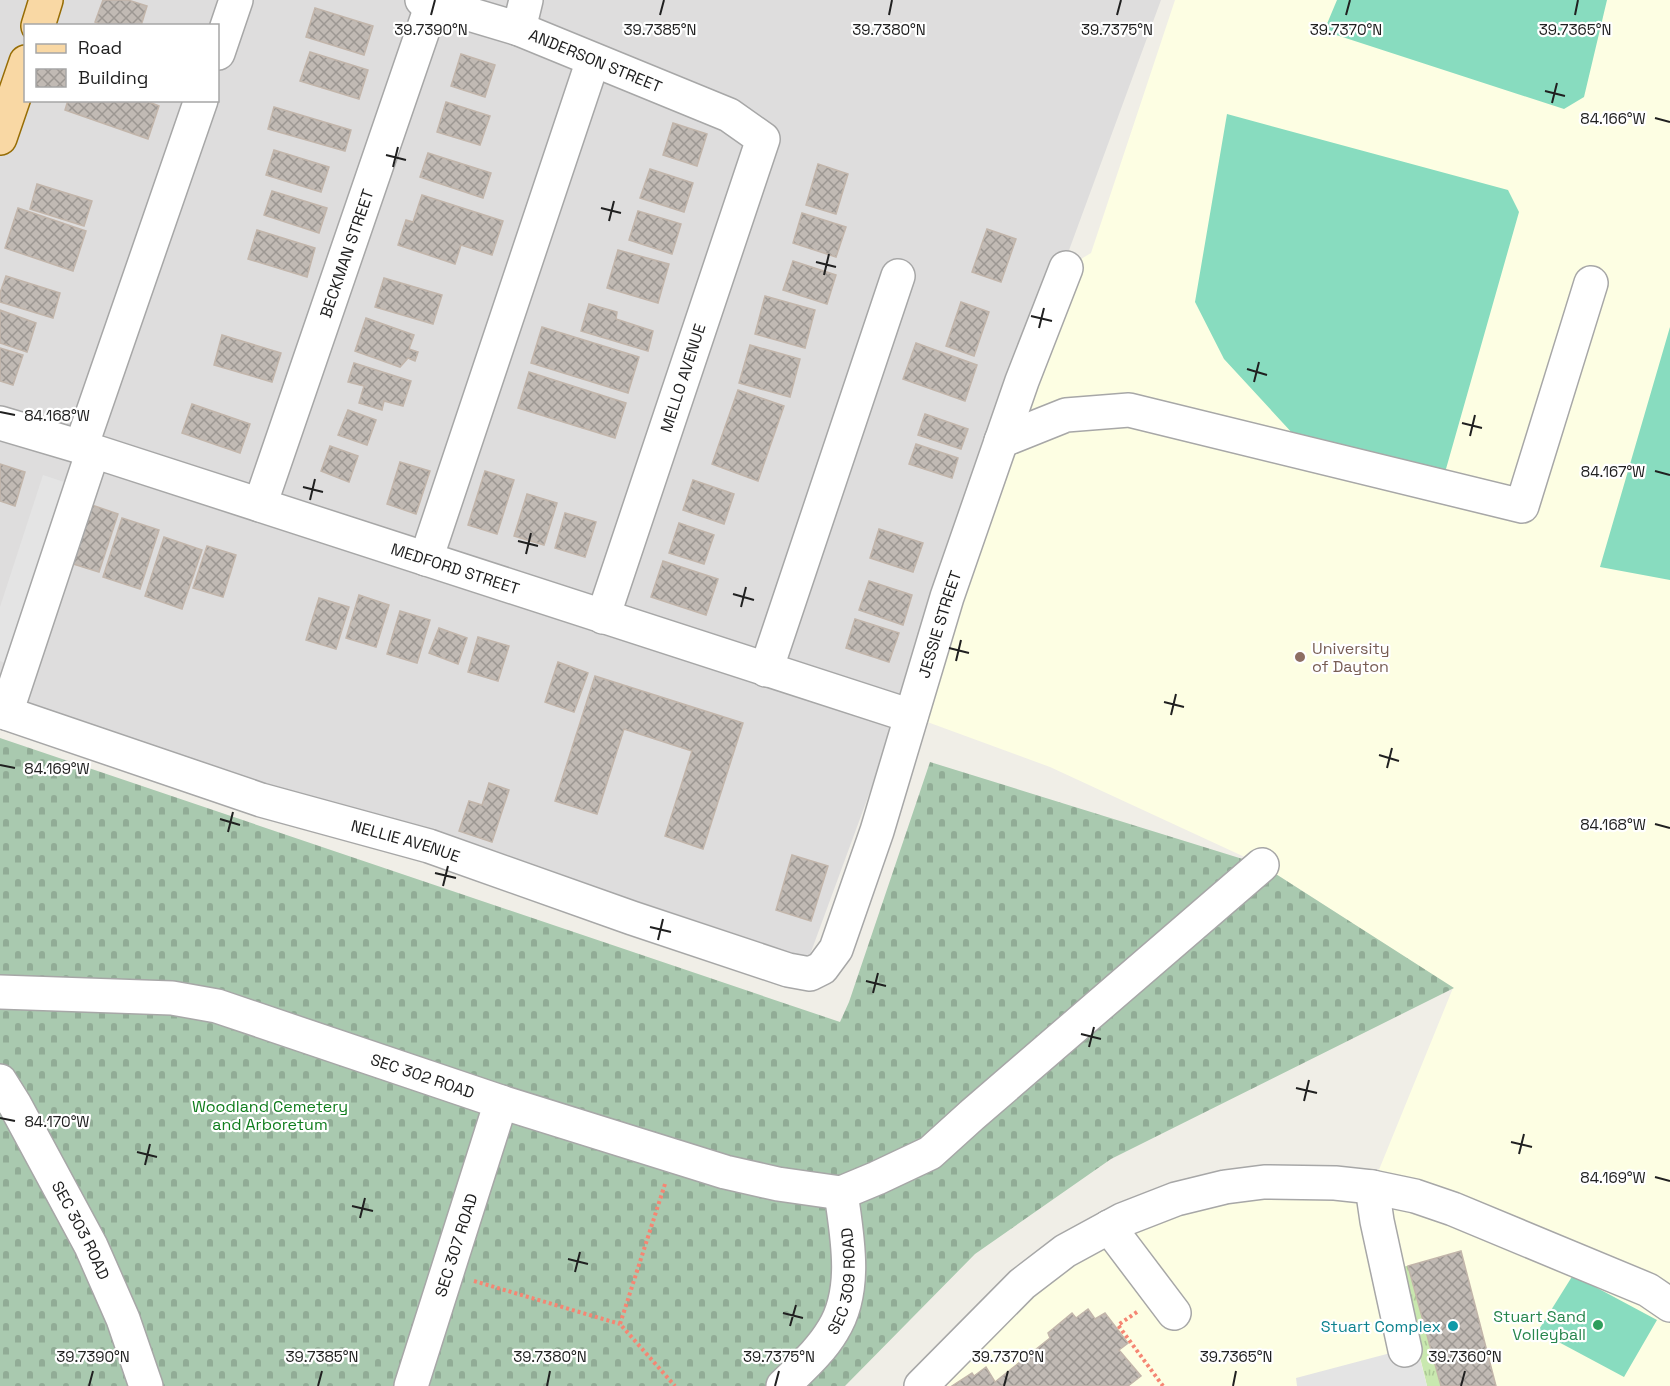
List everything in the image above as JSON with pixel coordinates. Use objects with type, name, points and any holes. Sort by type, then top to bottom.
[{"type":"main road","points":[[39,24],[46,0]]},
{"type":"main road","points":[[0,138],[24,68]]},
{"type":"street","points":[[219,50],[236,0]]},
{"type":"street","name":"ANDERSON STREET","points":[[427,2],[523,14],[593,60],[729,115],[763,139]]},
{"type":"street","name":"BECKMAN STREET","points":[[260,506],[427,2]]},
{"type":"street","points":[[426,560],[593,60]]},
{"type":"street","points":[[3,712],[200,102]]},
{"type":"street","name":"MELLO AVENUE","points":[[603,617],[763,139]]},
{"type":"street","name":"JESSIE STREET","points":[[810,974],[822,968],[836,949],[877,831],[947,597],[1022,381],[1065,268]]},
{"type":"street","points":[[766,670],[898,276]]},
{"type":"street","points":[[1001,441],[1066,416],[1129,410],[1522,506],[1591,283]]},
{"type":"street","name":"MEDFORD STREET","points":[[0,423],[87,449],[911,717]]},
{"type":"street","name":"NELLIE AVENUE","points":[[3,712],[261,800],[429,846],[710,944],[788,970],[810,974]]},
{"type":"street","points":[[841,1192],[930,1153],[1262,865]]},
{"type":"street","name":"SEC 302 ROAD","points":[[0,992],[172,998],[217,1006],[501,1102],[752,1179],[841,1192]]},
{"type":"street","name":"SEC 303 ROAD","points":[[0,1081],[91,1246],[123,1319],[146,1386]]},
{"type":"street","name":"SEC 307 ROAD","points":[[411,1386],[501,1102]]},
{"type":"street","points":[[921,1386],[1022,1284],[1065,1251],[1122,1220],[1176,1199],[1264,1182],[1335,1183],[1372,1187],[1415,1196],[1453,1209],[1648,1290],[1670,1305]]},
{"type":"street","points":[[1372,1187],[1377,1221],[1405,1350]]},
{"type":"street","name":"SEC 309 ROAD","points":[[783,1386],[818,1351],[834,1329],[844,1303],[848,1278],[848,1250],[841,1192]]},
{"type":"street","points":[[1109,1227],[1159,1310]]},
{"type":"path","points":[[620,1324],[674,1155]]},
{"type":"path","points":[[447,1273],[620,1324],[675,1386]]},
{"type":"path","points":[[1159,1310],[1118,1325],[1163,1386]]},
{"type":"shaded area","points":[[0,0],[1161,0],[804,971],[0,721]]},
{"type":"shaded area","name":"University of Dayton","points":[[1175,0],[1670,0],[1670,1386],[921,1386],[1022,1284],[1176,1199],[1372,1187],[1453,988],[1262,865],[1050,767],[911,716],[1066,268],[1091,253]]},
{"type":"shaded area","points":[[43,475],[70,484],[10,665],[0,661],[0,607]]},
{"type":"shaded area","points":[[1417,1346],[1427,1386],[1297,1386],[1296,1378]]},
{"type":"green space","points":[[1337,0],[1607,0],[1584,97],[1564,109],[1324,31]]},
{"type":"green space","points":[[1227,114],[1508,190],[1519,212],[1444,476],[1294,435],[1224,359],[1195,302]]},
{"type":"green space","points":[[1670,327],[1670,580],[1600,567]]},
{"type":"green space","name":"Woodland Cemetery and Arboretum","points":[[0,738],[840,1022],[849,1002],[930,762],[1262,865],[1454,988],[1111,1159],[975,1254],[845,1386],[0,1386]]},
{"type":"green space","points":[[1408,1266],[1441,1386],[1427,1386],[1398,1267]]},
{"type":"green space","name":"Stuart Sand Volleyball","points":[[1573,1275],[1657,1320],[1624,1377],[1538,1331]]},
{"type":"building","points":[[103,0],[128,0],[147,6],[142,24],[95,22]]},
{"type":"building","points":[[315,8],[373,26],[364,55],[306,37]]},
{"type":"building","points":[[310,52],[368,70],[359,99],[300,81]]},
{"type":"building","points":[[461,54],[495,65],[485,97],[451,86]]},
{"type":"building","points":[[67,102],[149,102],[159,106],[148,139],[65,110]]},
{"type":"building","points":[[446,102],[490,116],[480,145],[437,132]]},
{"type":"building","points":[[274,107],[351,130],[345,151],[268,129]]},
{"type":"building","points":[[673,123],[707,134],[697,166],[663,155]]},
{"type":"building","points":[[274,150],[329,167],[321,192],[266,175]]},
{"type":"building","points":[[428,153],[491,173],[483,198],[420,177]]},
{"type":"building","points":[[818,164],[848,174],[836,214],[806,205]]},
{"type":"building","points":[[650,169],[693,183],[684,212],[640,198]]},
{"type":"building","points":[[37,184],[92,201],[84,226],[30,209]]},
{"type":"building","points":[[272,191],[327,208],[319,233],[264,215]]},
{"type":"building","points":[[422,195],[503,221],[492,255],[461,245],[455,264],[398,245],[406,220],[413,222]]},
{"type":"building","points":[[18,208],[86,231],[73,271],[5,248]]},
{"type":"building","points":[[638,211],[681,224],[672,254],[629,240]]},
{"type":"building","points":[[802,213],[846,227],[836,257],[793,243]]},
{"type":"building","points":[[987,229],[1016,239],[1001,282],[972,272]]},
{"type":"building","points":[[257,230],[315,248],[307,277],[248,259]]},
{"type":"building","points":[[618,250],[669,264],[658,303],[607,288]]},
{"type":"building","points":[[793,261],[836,275],[827,304],[783,290]]},
{"type":"building","points":[[6,276],[60,293],[53,318],[0,302],[0,293]]},
{"type":"building","points":[[384,278],[442,295],[433,324],[375,307]]},
{"type":"building","points":[[765,296],[815,310],[805,348],[755,334]]},
{"type":"building","points":[[961,302],[989,312],[974,356],[946,346]]},
{"type":"building","points":[[589,304],[617,312],[616,319],[653,331],[648,351],[581,331]]},
{"type":"building","points":[[0,310],[36,323],[27,352],[0,343]]},
{"type":"building","points":[[366,318],[414,335],[409,349],[418,352],[415,361],[408,358],[400,367],[355,351]]},
{"type":"building","points":[[542,327],[639,357],[628,393],[531,363]]},
{"type":"building","points":[[222,335],[281,353],[272,382],[214,365]]},
{"type":"building","points":[[916,343],[977,365],[965,401],[903,379]]},
{"type":"building","points":[[750,345],[800,359],[790,397],[739,383]]},
{"type":"building","points":[[0,348],[23,355],[13,385],[0,381]]},
{"type":"building","points":[[354,363],[411,381],[403,406],[384,401],[382,410],[359,403],[364,386],[348,382]]},
{"type":"building","points":[[529,372],[626,403],[615,438],[518,408]]},
{"type":"building","points":[[738,390],[784,406],[758,481],[712,464]]},
{"type":"building","points":[[192,404],[250,424],[240,453],[182,433]]},
{"type":"building","points":[[348,410],[376,420],[367,445],[338,435]]},
{"type":"building","points":[[925,414],[968,429],[961,449],[918,435]]},
{"type":"building","points":[[916,444],[958,458],[952,478],[909,464]]},
{"type":"building","points":[[330,446],[358,456],[349,482],[321,471]]},
{"type":"building","points":[[400,462],[430,471],[416,514],[387,504]]},
{"type":"building","points":[[0,464],[25,472],[15,506],[0,501]]},
{"type":"building","points":[[485,471],[514,480],[497,534],[468,525]]},
{"type":"building","points":[[693,480],[734,494],[724,524],[683,510]]},
{"type":"building","points":[[527,494],[557,503],[544,545],[514,536]]},
{"type":"building","points":[[89,504],[118,514],[99,572],[70,563]]},
{"type":"building","points":[[565,513],[596,522],[585,557],[555,548]]},
{"type":"building","points":[[122,518],[159,530],[140,589],[103,577]]},
{"type":"building","points":[[679,523],[714,535],[704,564],[669,553]]},
{"type":"building","points":[[879,529],[923,543],[913,572],[870,558]]},
{"type":"building","points":[[164,537],[202,550],[182,609],[145,596]]},
{"type":"building","points":[[207,546],[236,555],[223,597],[193,588]]},
{"type":"building","points":[[663,561],[718,579],[706,615],[651,597]]},
{"type":"building","points":[[869,581],[912,595],[903,625],[859,610]]},
{"type":"building","points":[[359,595],[389,605],[376,647],[346,638]]},
{"type":"building","points":[[319,598],[349,607],[336,649],[306,640]]},
{"type":"building","points":[[400,611],[430,620],[417,663],[387,654]]},
{"type":"building","points":[[855,619],[899,633],[889,662],[846,648]]},
{"type":"building","points":[[439,628],[467,638],[458,664],[429,653]]},
{"type":"building","points":[[478,637],[509,646],[498,681],[468,672]]},
{"type":"building","points":[[558,662],[588,673],[574,712],[545,702]]},
{"type":"building","points":[[595,676],[743,723],[703,849],[665,836],[692,751],[624,729],[597,814],[555,801]]},
{"type":"building","points":[[489,783],[509,790],[492,842],[459,831],[469,801],[482,805]]},
{"type":"building","points":[[792,855],[828,866],[811,921],[776,910]]},
{"type":"building","name":"Stuart Complex","points":[[1461,1251],[1496,1386],[1441,1386],[1408,1266]]},
{"type":"building","points":[[1088,1309],[1095,1319],[1105,1313],[1128,1343],[1119,1350],[1141,1376],[1128,1386],[952,1386],[972,1373],[974,1376],[986,1367],[995,1382],[1050,1338],[1048,1333],[1072,1313],[1076,1318]]},
{"type":"place","name":"University of Dayton","points":[[1300,657]]},
{"type":"place","name":"Stuart Sand Volleyball","points":[[1598,1325]]},
{"type":"place","name":"Stuart Complex","points":[[1453,1326]]}]
